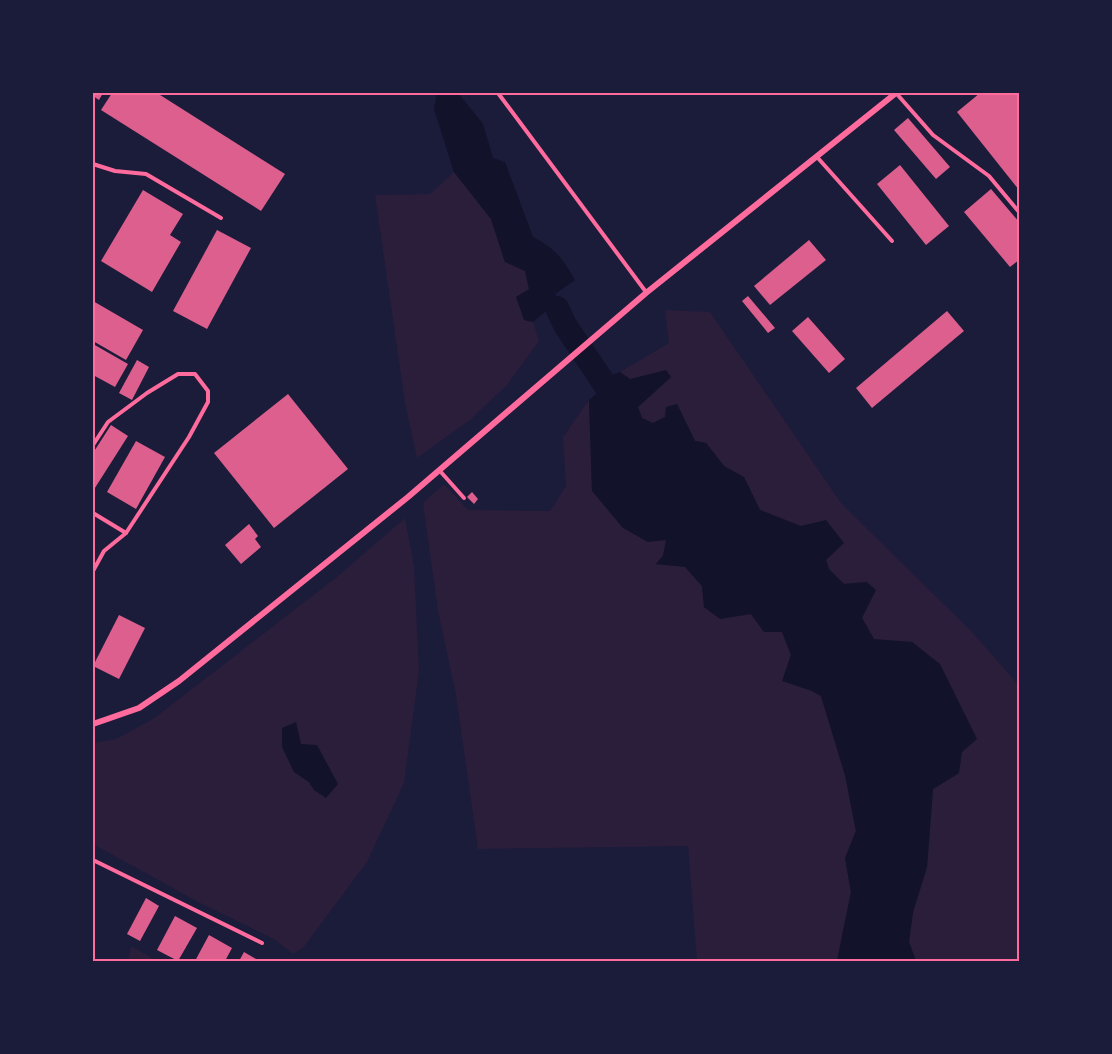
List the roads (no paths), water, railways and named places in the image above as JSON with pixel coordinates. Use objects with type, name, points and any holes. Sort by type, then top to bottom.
[{"type":"street","points":[[93,724],[139,708],[179,681],[440,471],[646,293],[896,93]]},
{"type":"lane","points":[[498,93],[646,293]]},
{"type":"lane","points":[[896,93],[933,135],[989,176],[1019,212]]},
{"type":"lane","points":[[816,156],[892,242]]},
{"type":"lane","points":[[93,164],[115,171],[146,174],[221,218]]},
{"type":"lane","points":[[93,445],[108,422],[147,393],[178,374],[195,374],[208,391],[208,402],[189,437],[126,533],[104,551],[93,571]]},
{"type":"lane","points":[[440,471],[464,498]]},
{"type":"lane","points":[[93,513],[126,533]]},
{"type":"lane","points":[[93,860],[262,943]]},
{"type":"waterway","points":[[557,308],[565,325],[624,413]]}]
